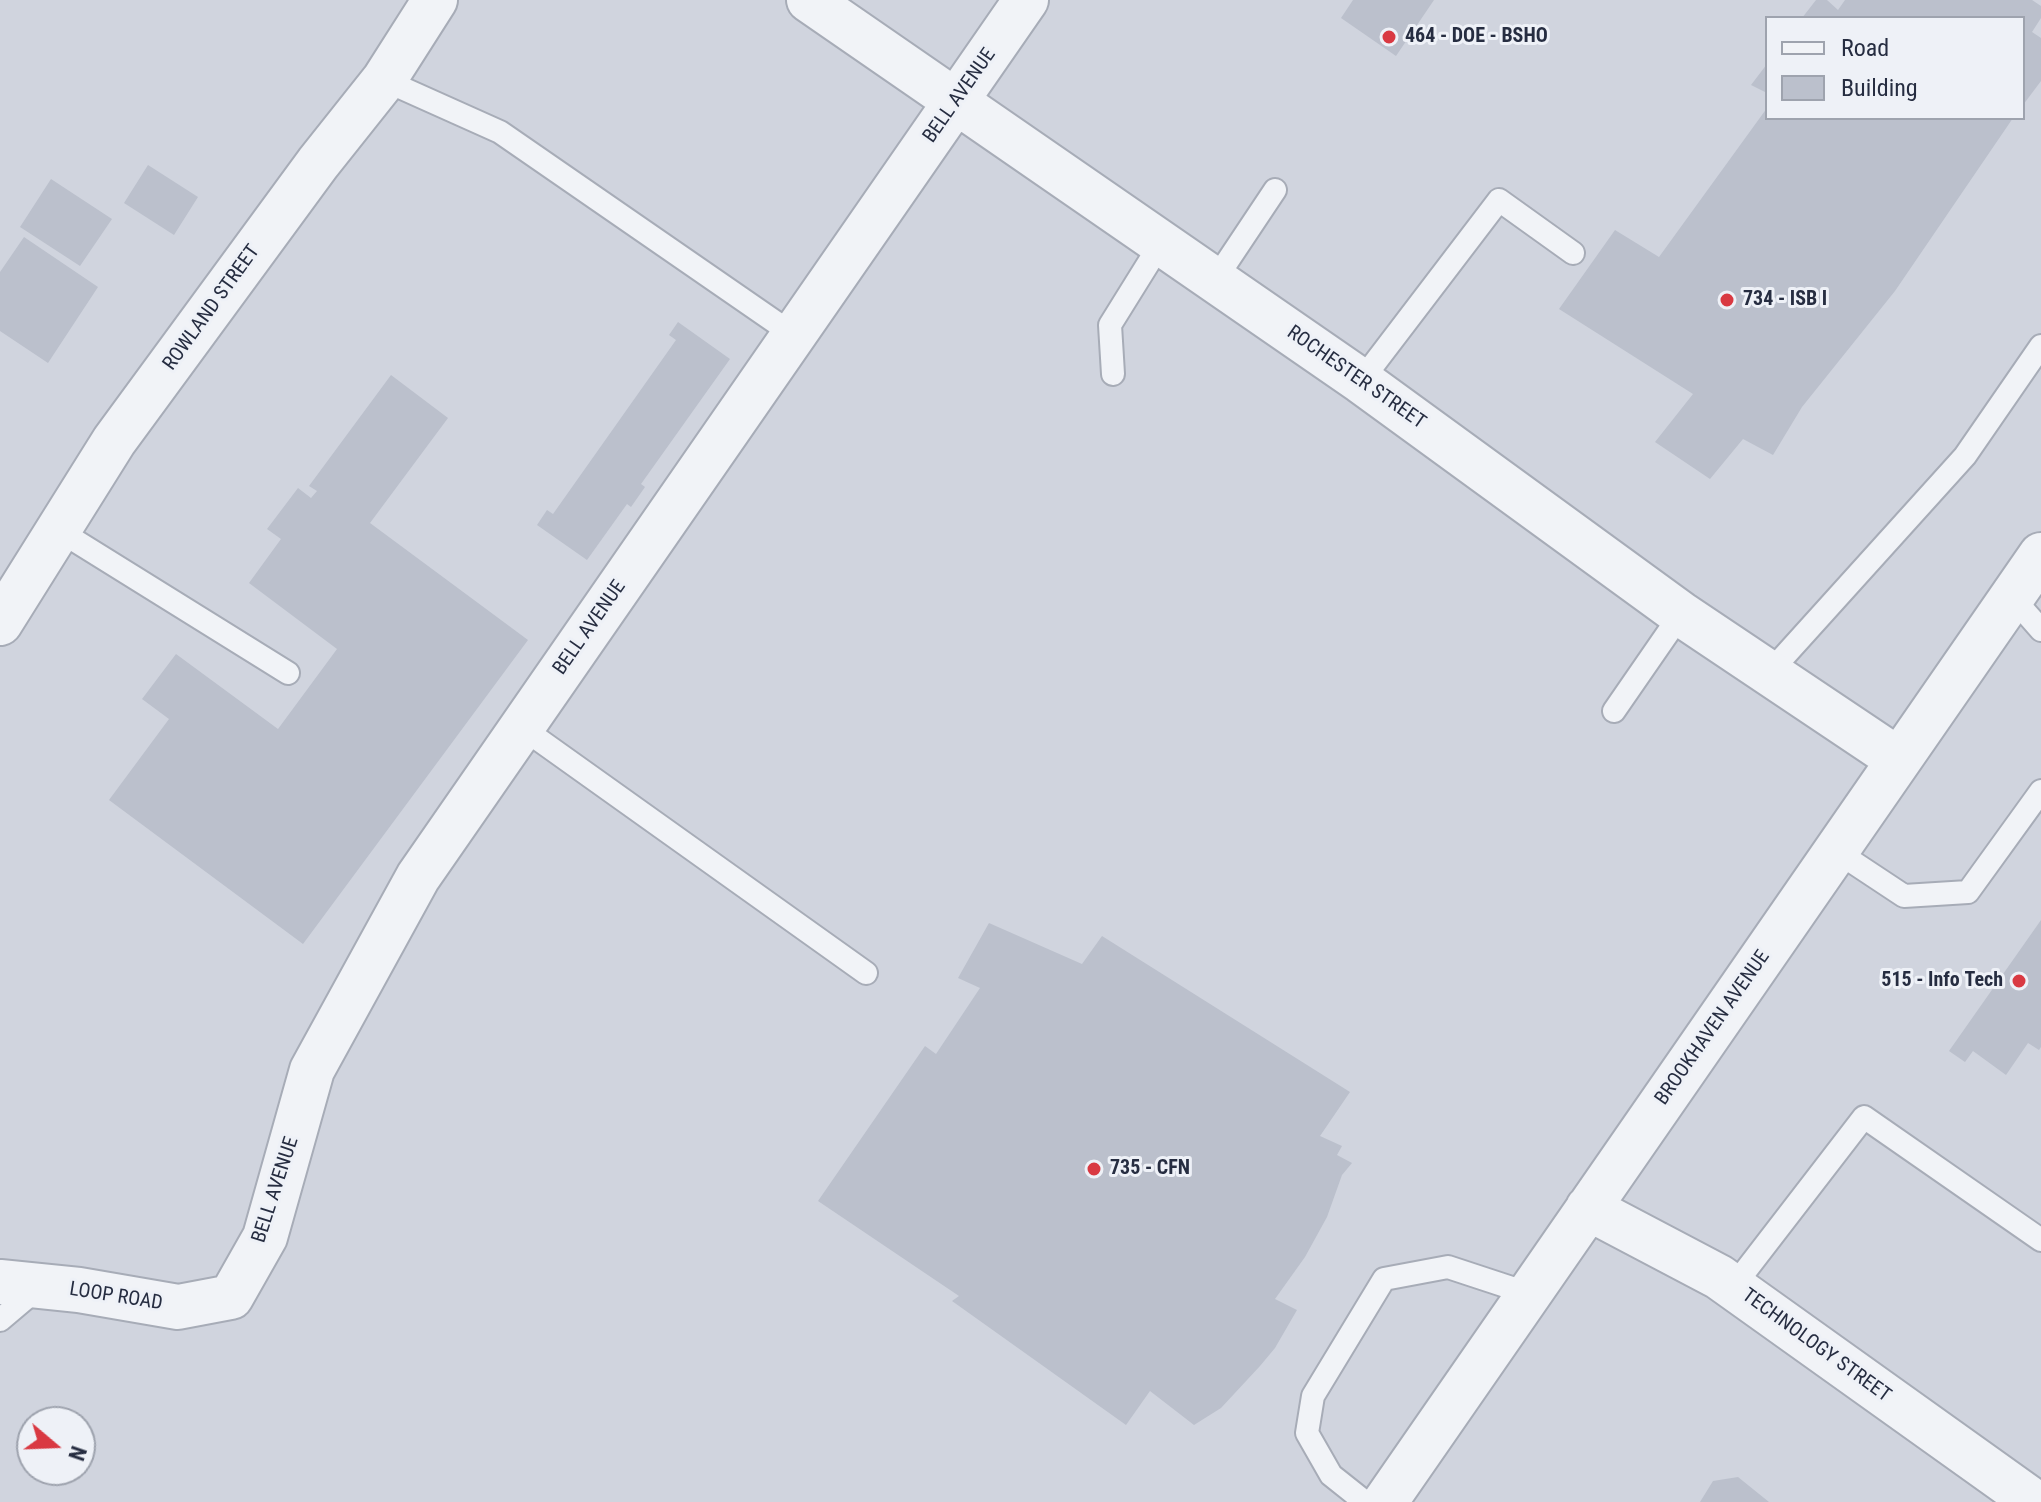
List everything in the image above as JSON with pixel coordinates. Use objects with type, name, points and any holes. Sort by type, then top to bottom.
[{"type":"street","name":"ROWLAND STREET","points":[[0,623],[114,441],[318,163],[384,80],[435,0]]},
{"type":"street","name":"ROCHESTER STREET","points":[[809,0],[1361,381],[1681,614],[1899,760]]},
{"type":"street","name":"BELL AVENUE","points":[[231,1297],[265,1237],[312,1070],[418,877],[1026,0]]},
{"type":"street","name":"BROOKHAVEN AVENUE","points":[[1385,1502],[2041,555]]},
{"type":"street","name":"TECHNOLOGY STREET","points":[[1588,1208],[1719,1277],[2034,1502]]},
{"type":"street","name":"LOOP ROAD","points":[[20,1284],[79,1290],[178,1307],[231,1297]]},
{"type":"lane","points":[[384,80],[500,132],[794,335]]},
{"type":"lane","points":[[1215,280],[1275,190]]},
{"type":"lane","points":[[1361,381],[1499,200],[1573,253]]},
{"type":"lane","points":[[1113,374],[1110,325],[1161,243]]},
{"type":"lane","points":[[1769,673],[1965,456],[2041,346]]},
{"type":"lane","points":[[58,530],[288,673]]},
{"type":"lane","points":[[2012,597],[2041,630]]},
{"type":"lane","points":[[1614,711],[1681,614]]},
{"type":"lane","points":[[521,727],[866,973]]},
{"type":"lane","points":[[1836,851],[1904,896],[1968,892],[2041,791]]},
{"type":"lane","points":[[1733,1287],[1864,1117],[2041,1240]]},
{"type":"lane","points":[[1365,1502],[1331,1475],[1307,1433],[1313,1396],[1384,1279],[1448,1267],[1530,1294]]},
{"type":"lane","points":[[0,1320],[20,1284]]},
{"type":"shaded area","points":[[0,0],[2041,0],[2041,1502],[0,1502]]},
{"type":"building","name":"464 - DOE - BSHO","points":[[1353,0],[1434,0],[1396,56],[1341,18]]},
{"type":"building","points":[[1816,0],[1827,0],[1838,10],[1845,0],[2032,0],[2041,6],[2041,18],[2032,32],[2041,38],[2041,81],[2025,102],[2025,16],[1804,16]]},
{"type":"building","points":[[1765,67],[1765,92],[1751,85]]},
{"type":"building","name":"734 - ISB I","points":[[1765,111],[1765,120],[2012,120],[1895,291],[1802,407],[1773,455],[1743,439],[1710,479],[1655,442],[1693,394],[1559,309],[1615,230],[1659,257]]},
{"type":"building","points":[[148,165],[198,197],[174,235],[124,203]]},
{"type":"building","points":[[51,179],[112,219],[80,266],[20,227]]},
{"type":"building","points":[[24,237],[98,287],[48,363],[0,331],[0,272]]},
{"type":"building","points":[[678,322],[730,359],[641,484],[645,487],[631,507],[627,504],[587,560],[537,525],[547,510],[553,514],[676,340],[669,335]]},
{"type":"building","points":[[391,375],[448,418],[370,523],[528,640],[303,944],[109,800],[169,719],[142,699],[176,654],[278,729],[337,649],[249,583],[281,539],[267,529],[298,488],[311,498],[317,491],[309,486]]},
{"type":"building","name":"515 - Info Tech","points":[[2041,920],[2041,1047],[2039,1050],[2028,1043],[2006,1075],[1973,1051],[1965,1062],[1949,1051]]},
{"type":"building","name":"735 - CFN","points":[[989,923],[1082,964],[1102,936],[1350,1092],[1320,1136],[1342,1146],[1337,1155],[1352,1163],[1342,1175],[1327,1217],[1305,1257],[1275,1299],[1297,1310],[1275,1348],[1260,1366],[1221,1408],[1194,1425],[1150,1391],[1126,1425],[952,1301],[959,1296],[818,1201],[925,1046],[936,1054],[980,988],[958,978]]},
{"type":"building","points":[[1738,1477],[1769,1502],[1700,1502],[1713,1481]]},
{"type":"place","name":"464 - DOE - BSHO","points":[[1389,37]]},
{"type":"place","name":"734 - ISB I","points":[[1727,300]]},
{"type":"place","name":"515 - Info Tech","points":[[2019,981]]},
{"type":"place","name":"735 - CFN","points":[[1094,1169]]}]
